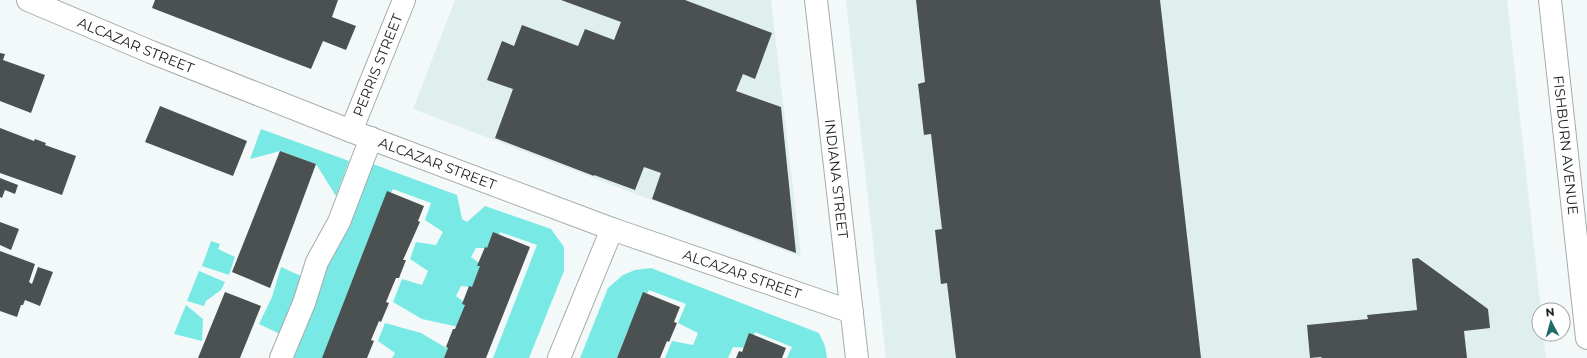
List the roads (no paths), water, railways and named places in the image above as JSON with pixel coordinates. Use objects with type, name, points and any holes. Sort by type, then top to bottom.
[{"type":"street","name":"ALCAZAR STREET","points":[[28,0],[151,52],[351,131],[612,229],[852,312]]},
{"type":"street","name":"PERRIS STREET","points":[[351,131],[404,0]]},
{"type":"street","name":"INDIANA STREET","points":[[816,0],[857,358]]},
{"type":"street","name":"FISHBURN AVENUE","points":[[1550,0],[1587,338]]},
{"type":"street","points":[[281,358],[304,303],[317,262],[339,222],[371,138]]},
{"type":"street","points":[[559,358],[612,229]]}]
